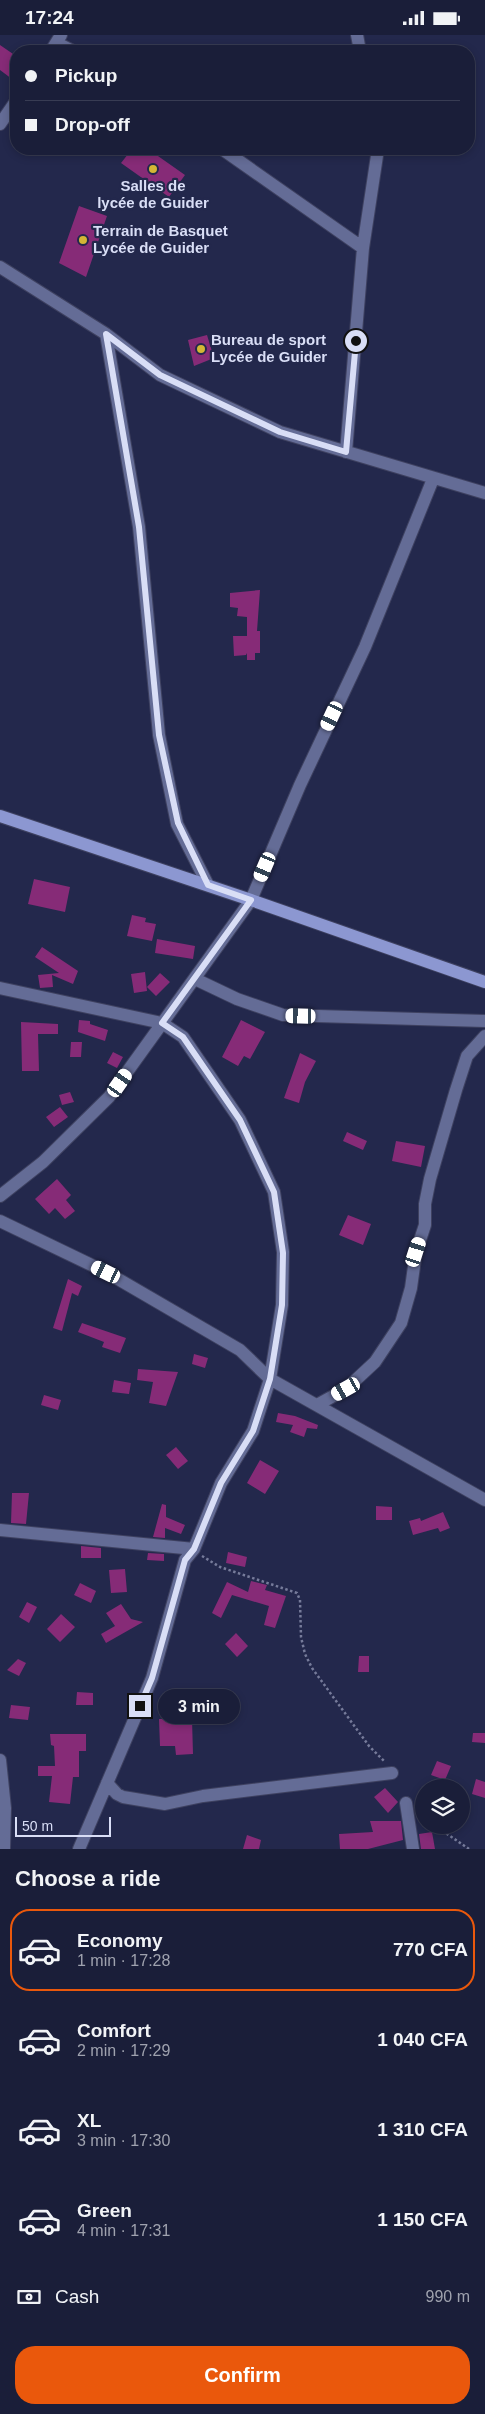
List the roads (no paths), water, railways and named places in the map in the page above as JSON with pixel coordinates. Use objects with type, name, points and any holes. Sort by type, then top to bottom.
[{"type":"main road","points":[[0,816],[208,885],[485,982]]},
{"type":"street","points":[[0,124],[10,110]]},
{"type":"street","points":[[231,155],[363,248]]},
{"type":"street","points":[[346,452],[363,248],[377,155]]},
{"type":"street","points":[[0,267],[106,334],[160,375],[280,432],[485,493]]},
{"type":"street","points":[[106,334],[139,527],[159,735],[178,823],[208,885]]},
{"type":"street","points":[[0,1196],[43,1162],[109,1097],[251,900],[300,785],[365,647],[433,479]]},
{"type":"street","points":[[195,979],[237,999],[283,1015],[485,1021]]},
{"type":"street","points":[[0,988],[162,1023],[183,1037],[240,1120],[274,1192],[283,1253],[282,1305],[270,1379],[253,1431],[221,1483],[194,1549],[185,1560],[152,1678],[79,1849]]},
{"type":"street","points":[[317,1405],[346,1389],[375,1362],[401,1323],[411,1288],[416,1252],[425,1225],[425,1204],[430,1179],[456,1090],[467,1057],[485,1036]]},
{"type":"street","points":[[0,1221],[123,1282],[240,1350],[270,1379],[485,1500]]},
{"type":"street","points":[[0,1530],[194,1549]]},
{"type":"street","points":[[0,1760],[5,1815],[4,1849]]},
{"type":"street","points":[[107,1783],[116,1794],[123,1797],[165,1804],[203,1796],[392,1773]]},
{"type":"street","points":[[406,1803],[413,1849]]},
{"type":"place","name":"Salles de lycée de Guider","points":[[153,169]]},
{"type":"place","name":"Terrain de Basquet Lycée de Guider","points":[[83,240]]},
{"type":"place","name":"Bureau de sport Lycée de Guider","points":[[201,349]]}]
